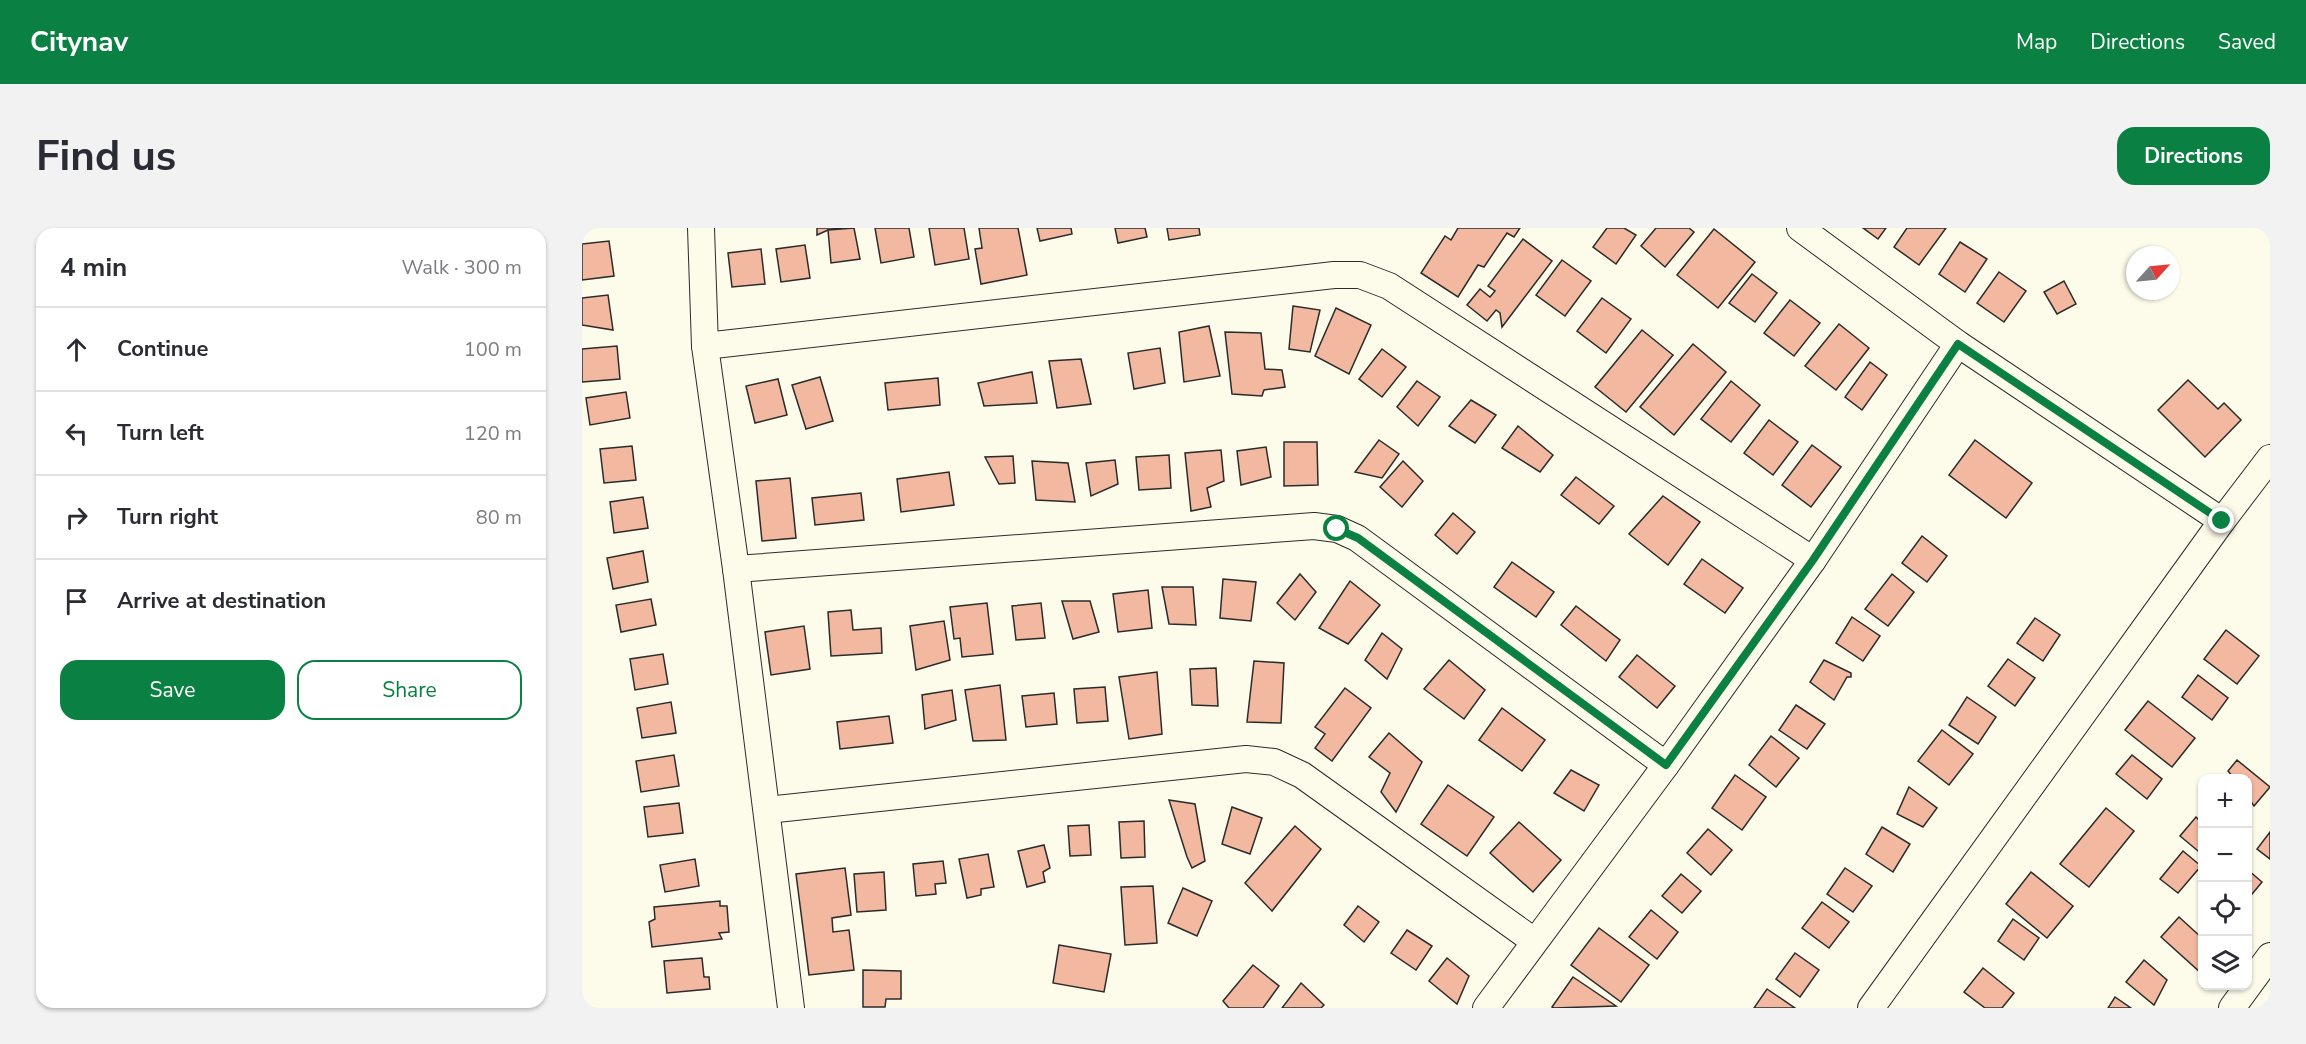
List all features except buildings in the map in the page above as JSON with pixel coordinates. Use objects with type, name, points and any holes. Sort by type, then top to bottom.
[{"type":"street","points":[[700,228],[705,346],[736,569],[791,1008]]},
{"type":"street","points":[[1800,228],[1958,344],[2222,521]]},
{"type":"street","points":[[705,346],[1334,275],[1360,275],[1389,286],[1813,560]]},
{"type":"street","points":[[1486,1008],[1666,765],[1813,560],[1958,344]]},
{"type":"street","points":[[1871,1008],[2222,521],[2270,458]]},
{"type":"street","points":[[736,569],[1314,526],[1337,529],[1358,538],[1666,765]]},
{"type":"street","points":[[767,810],[1246,759],[1274,762],[1302,775],[1534,941]]},
{"type":"street","points":[[2232,1008],[2270,956]]},
{"type":"route","points":[[1337,529],[1358,538],[1666,765],[1813,560],[1958,344],[2222,521]]}]
